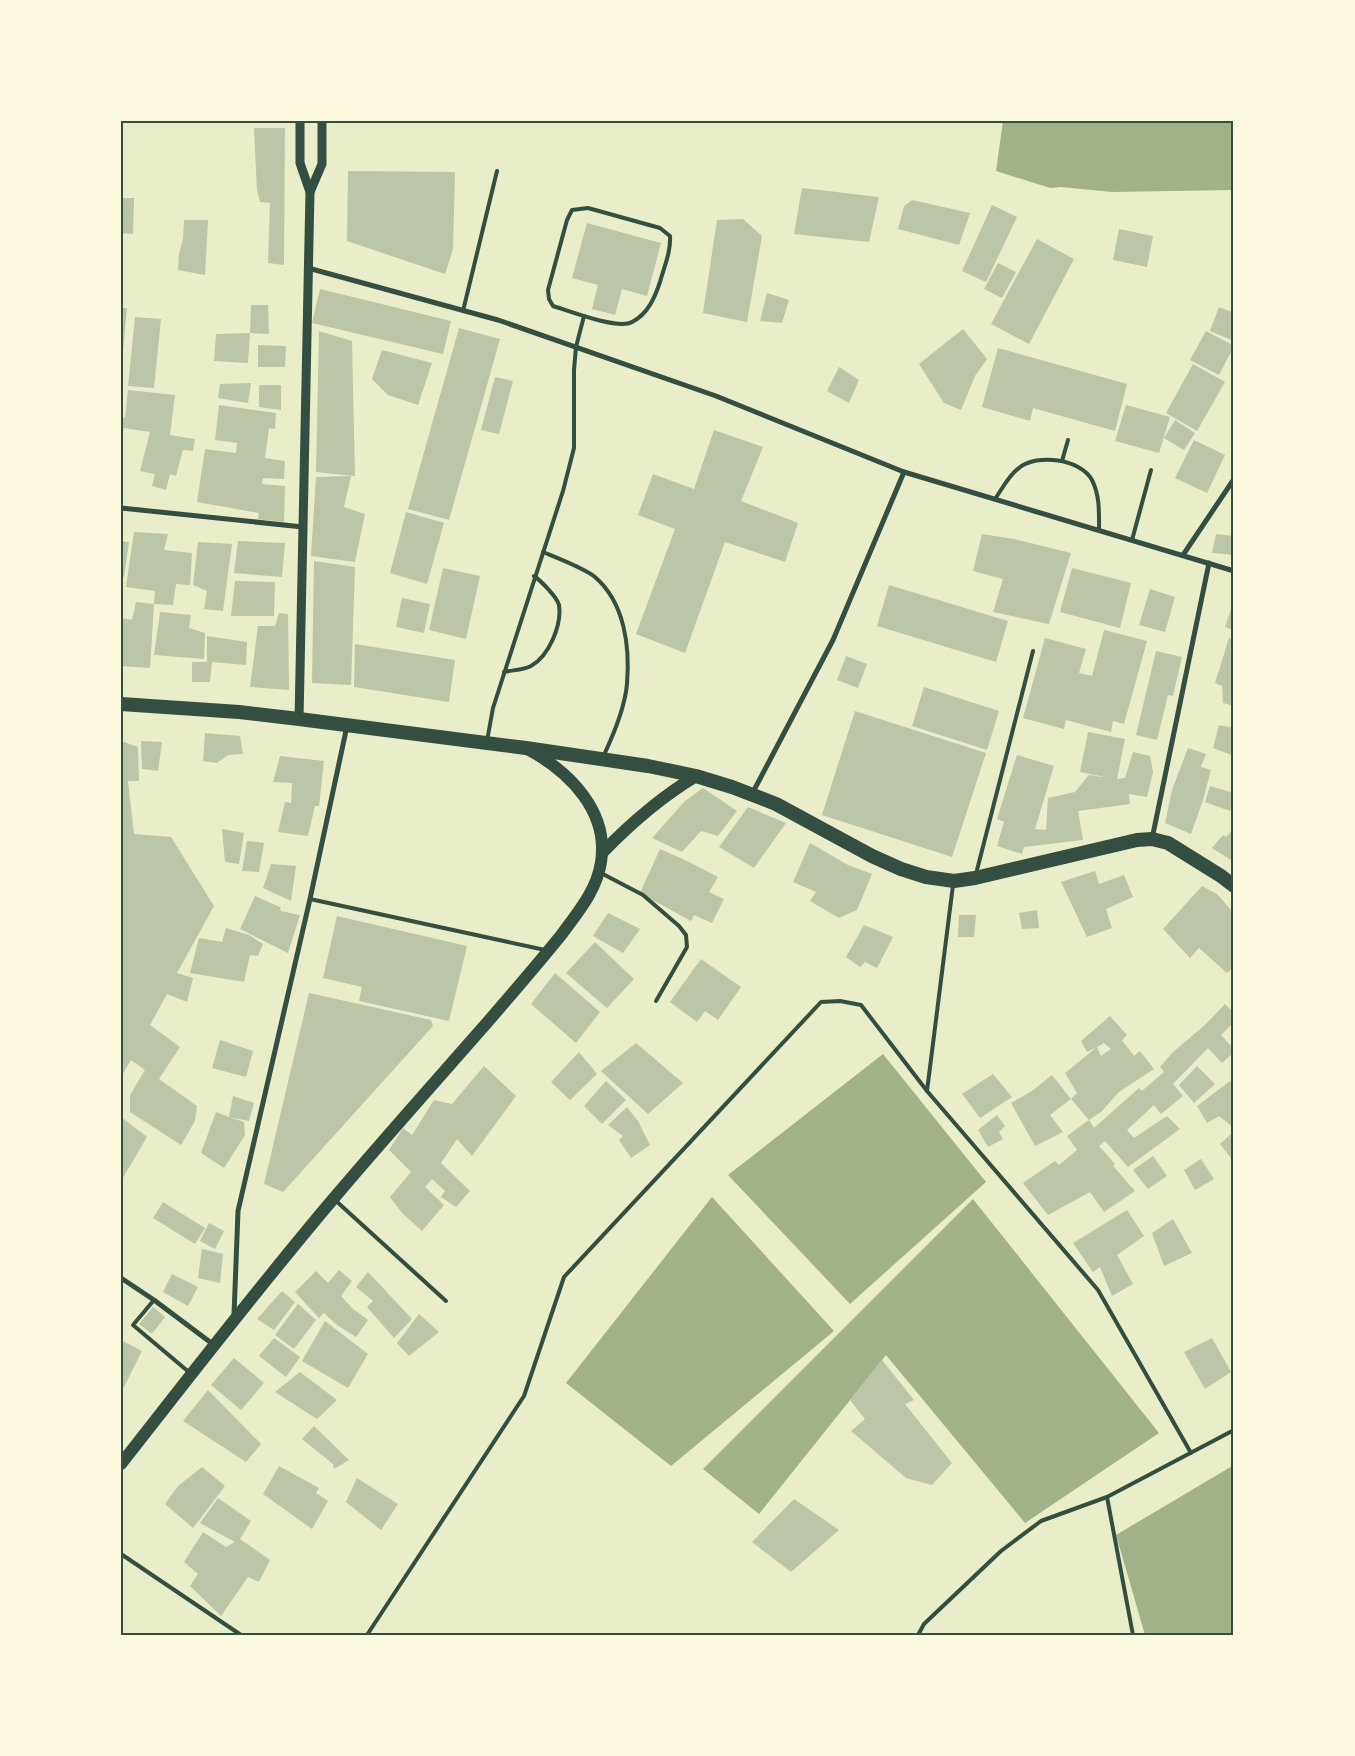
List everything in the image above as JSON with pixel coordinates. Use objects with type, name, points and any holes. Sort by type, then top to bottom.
[{"type":"highway","points":[[121,704],[239,712],[347,725],[602,759],[696,776],[752,794],[776,804],[872,856],[901,869],[926,877],[954,881],[975,878],[1137,840],[1152,839],[1168,843],[1234,886]]},
{"type":"main road","points":[[121,1464],[234,1320],[333,1199],[549,950],[581,909],[589,895],[599,872],[602,852],[594,815],[582,793],[559,769],[526,748]]},
{"type":"main road","points":[[602,852],[644,812],[670,792],[696,776]]},
{"type":"street","points":[[300,121],[300,163],[310,192]]},
{"type":"street","points":[[299,719],[307,267],[310,192],[322,164],[322,121]]},
{"type":"street","points":[[307,267],[498,320],[716,396],[904,472],[1234,571]]},
{"type":"street","points":[[752,794],[833,640],[904,472]]},
{"type":"street","points":[[1183,556],[1234,479]]},
{"type":"street","points":[[121,508],[303,527]]},
{"type":"street","points":[[1152,839],[1209,563]]},
{"type":"street","points":[[234,1320],[238,1211],[310,899],[347,725]]},
{"type":"street","points":[[121,1278],[154,1300],[214,1346]]},
{"type":"lane","points":[[463,311],[497,170]]},
{"type":"lane","points":[[588,208],[660,228],[670,236],[670,245],[655,298],[646,311],[632,323],[616,324],[584,316],[553,306],[549,299],[548,290],[567,220],[572,210],[588,208]]},
{"type":"lane","points":[[487,743],[493,708],[534,576],[563,491],[574,448],[574,370],[576,347],[584,316]]},
{"type":"lane","points":[[1062,461],[1068,440]]},
{"type":"lane","points":[[995,499],[1019,467],[1035,460],[1046,458],[1062,461],[1077,466],[1091,479],[1099,502],[1099,530]]},
{"type":"lane","points":[[1132,540],[1151,470]]},
{"type":"lane","points":[[543,552],[593,575],[608,590],[617,608],[627,638],[627,685],[615,731],[602,759]]},
{"type":"lane","points":[[504,672],[531,666],[547,651],[558,630],[559,604],[543,583],[534,576]]},
{"type":"lane","points":[[975,878],[1033,651]]},
{"type":"lane","points":[[599,872],[643,895],[686,935],[687,947],[656,1001]]},
{"type":"lane","points":[[927,1091],[954,881]]},
{"type":"lane","points":[[310,899],[549,950]]},
{"type":"lane","points":[[367,1635],[524,1396],[564,1278],[820,1002],[840,1001],[861,1005],[927,1091],[1098,1290],[1191,1453]]},
{"type":"lane","points":[[333,1199],[446,1301]]},
{"type":"lane","points":[[154,1300],[132,1325],[192,1374]]},
{"type":"lane","points":[[918,1635],[924,1624],[1001,1551],[1041,1521],[1106,1497],[1234,1430]]},
{"type":"lane","points":[[1106,1497],[1133,1635]]},
{"type":"lane","points":[[121,1554],[241,1635]]},
{"type":"shaded area","points":[[1003,121],[1234,121],[1234,190],[1112,192],[1061,187],[1050,188],[996,171]]},
{"type":"shaded area","points":[[883,1054],[986,1182],[850,1304],[728,1175]]},
{"type":"shaded area","points":[[712,1197],[834,1331],[671,1466],[566,1383]]},
{"type":"shaded area","points":[[973,1199],[1159,1433],[1025,1523],[886,1355],[759,1514],[703,1469]]},
{"type":"shaded area","points":[[1234,1465],[1234,1635],[1145,1635],[1116,1535]]},
{"type":"building","points":[[254,128],[285,128],[284,265],[268,263],[270,203],[260,202],[257,190]]},
{"type":"building","points":[[348,171],[455,172],[453,249],[445,274],[347,241]]},
{"type":"building","points":[[802,188],[879,197],[869,242],[794,234]]},
{"type":"building","points":[[121,198],[134,198],[133,234],[121,233]]},
{"type":"building","points":[[912,200],[970,213],[959,245],[898,229],[904,206]]},
{"type":"building","points":[[992,205],[1017,217],[986,282],[962,271]]},
{"type":"building","points":[[743,219],[762,236],[747,322],[703,313],[717,220]]},
{"type":"building","points":[[184,220],[208,220],[205,275],[178,270]]},
{"type":"building","points":[[587,223],[661,243],[647,296],[622,289],[615,315],[592,309],[598,285],[572,278]]},
{"type":"building","points":[[1119,229],[1153,236],[1147,267],[1113,260]]},
{"type":"building","points":[[1037,239],[1074,259],[1029,344],[991,324]]},
{"type":"building","points":[[998,263],[1016,272],[1002,298],[984,289]]},
{"type":"building","points":[[320,289],[451,321],[443,354],[312,323]]},
{"type":"building","points":[[767,293],[789,300],[782,323],[760,321]]},
{"type":"building","points":[[251,305],[268,305],[269,334],[250,333]]},
{"type":"building","points":[[1219,307],[1234,313],[1234,341],[1210,331]]},
{"type":"building","points":[[121,308],[127,308],[123,351],[121,351]]},
{"type":"building","points":[[135,317],[161,319],[154,388],[128,386]]},
{"type":"building","points":[[459,328],[500,339],[449,520],[408,509]]},
{"type":"building","points":[[963,329],[987,359],[975,376],[961,410],[944,403],[919,364]]},
{"type":"building","points":[[319,331],[352,341],[355,476],[316,472]]},
{"type":"building","points":[[1206,331],[1234,346],[1219,375],[1190,360]]},
{"type":"building","points":[[250,333],[248,363],[214,361],[216,334]]},
{"type":"building","points":[[258,345],[286,346],[285,367],[258,367]]},
{"type":"building","points":[[998,348],[1127,384],[1115,431],[1033,408],[1030,421],[982,407]]},
{"type":"building","points":[[382,350],[432,363],[418,405],[388,395],[372,379]]},
{"type":"building","points":[[1193,364],[1225,382],[1197,431],[1166,413]]},
{"type":"building","points":[[839,367],[859,380],[849,403],[827,391]]},
{"type":"building","points":[[495,377],[513,381],[499,434],[481,430]]},
{"type":"building","points":[[251,383],[248,403],[218,398],[220,384]]},
{"type":"building","points":[[259,385],[281,385],[281,410],[259,407]]},
{"type":"building","points":[[128,390],[175,395],[170,435],[195,439],[193,451],[183,450],[176,476],[170,474],[166,490],[152,486],[155,474],[140,471],[150,432],[124,428],[121,439],[121,417],[125,418]]},
{"type":"building","points":[[219,405],[276,413],[275,429],[269,428],[265,458],[285,461],[284,479],[263,478],[262,484],[285,486],[284,522],[258,519],[259,513],[197,502],[205,449],[236,453],[237,443],[215,440]]},
{"type":"building","points":[[1126,405],[1170,417],[1159,453],[1115,441]]},
{"type":"building","points":[[1175,420],[1195,433],[1184,450],[1164,438]]},
{"type":"building","points":[[714,430],[763,447],[741,501],[798,523],[785,562],[725,542],[685,653],[636,634],[675,529],[638,515],[653,474],[694,489]]},
{"type":"building","points":[[1194,440],[1225,455],[1207,493],[1175,478]]},
{"type":"building","points":[[351,476],[344,507],[365,514],[355,562],[311,556],[316,477]]},
{"type":"building","points":[[406,512],[444,523],[427,584],[390,573]]},
{"type":"building","points":[[134,532],[168,534],[164,550],[192,553],[190,585],[176,584],[173,605],[154,604],[155,591],[126,587]]},
{"type":"building","points":[[982,534],[1014,539],[1071,553],[1049,624],[993,612],[1003,579],[973,571]]},
{"type":"building","points":[[1216,534],[1234,536],[1234,555],[1212,553]]},
{"type":"building","points":[[121,541],[129,542],[124,577],[121,576]]},
{"type":"building","points":[[238,541],[285,543],[282,577],[234,573]]},
{"type":"building","points":[[198,542],[232,544],[223,611],[204,609],[207,591],[193,585]]},
{"type":"building","points":[[314,561],[355,567],[351,685],[312,683]]},
{"type":"building","points":[[443,568],[480,576],[466,639],[429,630]]},
{"type":"building","points":[[1072,568],[1131,583],[1120,628],[1060,612]]},
{"type":"building","points":[[235,581],[275,582],[274,616],[231,616]]},
{"type":"building","points":[[889,585],[1008,621],[996,662],[877,626]]},
{"type":"building","points":[[1150,589],[1175,597],[1165,632],[1139,625]]},
{"type":"building","points":[[402,598],[430,604],[424,633],[396,627]]},
{"type":"building","points":[[136,602],[154,604],[150,668],[121,666],[122,618],[132,620]]},
{"type":"building","points":[[1234,603],[1234,630],[1225,627]]},
{"type":"building","points":[[160,612],[191,615],[189,628],[205,633],[204,659],[154,655]]},
{"type":"building","points":[[279,613],[288,614],[289,690],[250,687],[258,626],[275,626]]},
{"type":"building","points":[[1104,630],[1147,641],[1124,724],[1113,721],[1111,732],[1066,720],[1064,729],[1023,718],[1045,638],[1086,649],[1079,673],[1092,676]]},
{"type":"building","points":[[207,636],[247,642],[246,665],[212,662],[210,682],[192,682],[192,662],[207,662]]},
{"type":"building","points":[[1229,638],[1234,639],[1234,706],[1223,703],[1222,686],[1215,683]]},
{"type":"building","points":[[355,644],[455,660],[449,702],[354,687]]},
{"type":"building","points":[[1156,651],[1182,657],[1173,696],[1168,695],[1157,740],[1136,735]]},
{"type":"building","points":[[846,656],[867,664],[858,688],[837,680]]},
{"type":"building","points":[[924,687],[999,711],[987,750],[912,726]]},
{"type":"building","points":[[855,711],[986,753],[952,857],[822,815]]},
{"type":"building","points":[[1219,725],[1234,728],[1234,756],[1213,748]]},
{"type":"building","points":[[1088,732],[1125,739],[1117,779],[1125,778],[1133,752],[1150,756],[1153,772],[1147,797],[1129,794],[1130,804],[1078,811],[1083,840],[1024,847],[1022,854],[997,846],[1004,822],[997,819],[1017,755],[1054,766],[1035,829],[1046,830],[1048,798],[1075,792],[1089,775],[1110,778],[1080,772]]},
{"type":"building","points":[[205,733],[240,736],[243,754],[228,755],[217,763],[203,761]]},
{"type":"building","points":[[141,741],[162,742],[158,771],[142,769]]},
{"type":"building","points":[[124,742],[138,747],[139,781],[128,781],[134,834],[171,837],[214,906],[177,973],[193,978],[187,1002],[167,994],[150,1025],[180,1047],[159,1079],[197,1106],[195,1121],[181,1145],[130,1112],[130,1095],[145,1070],[131,1060],[121,1077],[121,743]]},
{"type":"building","points":[[1188,748],[1206,754],[1201,767],[1211,770],[1191,834],[1165,823],[1172,790]]},
{"type":"building","points":[[280,756],[324,761],[319,806],[315,806],[308,836],[278,832],[285,802],[291,803],[292,783],[273,782]]},
{"type":"building","points":[[1210,786],[1234,793],[1234,801],[1230,811],[1205,802]]},
{"type":"building","points":[[703,788],[737,811],[718,836],[701,831],[682,852],[652,838],[685,801]]},
{"type":"building","points":[[748,807],[786,823],[754,868],[719,847]]},
{"type":"building","points":[[1234,828],[1234,862],[1212,848],[1223,835],[1226,837]]},
{"type":"building","points":[[222,829],[244,833],[239,864],[225,862]]},
{"type":"building","points":[[247,841],[264,843],[259,872],[242,871]]},
{"type":"building","points":[[810,843],[848,865],[872,874],[857,910],[839,918],[810,901],[816,892],[793,882]]},
{"type":"building","points":[[660,849],[718,877],[709,892],[724,899],[712,923],[694,915],[691,921],[640,893]]},
{"type":"building","points":[[271,864],[296,866],[291,901],[263,888]]},
{"type":"building","points":[[1095,871],[1099,884],[1124,875],[1133,897],[1106,909],[1112,928],[1087,937],[1061,882]]},
{"type":"building","points":[[1202,886],[1217,894],[1232,911],[1234,909],[1234,966],[1227,973],[1199,948],[1190,958],[1163,929]]},
{"type":"building","points":[[255,896],[280,907],[281,911],[300,915],[288,953],[240,929]]},
{"type":"building","points":[[1037,910],[1039,928],[1022,929],[1019,913]]},
{"type":"building","points":[[608,913],[640,929],[623,953],[593,936]]},
{"type":"building","points":[[959,915],[976,915],[974,937],[958,937]]},
{"type":"building","points":[[337,916],[467,946],[449,1021],[359,1001],[362,987],[323,978]]},
{"type":"building","points":[[864,925],[893,937],[877,968],[865,962],[860,967],[846,957]]},
{"type":"building","points":[[226,928],[249,935],[263,944],[258,956],[250,955],[244,982],[190,973],[199,938],[222,942]]},
{"type":"building","points":[[595,942],[634,979],[607,1008],[566,973]]},
{"type":"building","points":[[701,959],[741,987],[718,1020],[705,1011],[697,1022],[670,1002]]},
{"type":"building","points":[[555,973],[600,1012],[576,1043],[531,1004]]},
{"type":"building","points":[[309,993],[431,1020],[433,1026],[283,1192],[264,1184]]},
{"type":"building","points":[[1225,1004],[1234,1013],[1234,1022],[1221,1035],[1234,1049],[1234,1052],[1222,1063],[1208,1048],[1173,1084],[1183,1096],[1161,1114],[1154,1105],[1127,1130],[1134,1138],[1167,1116],[1180,1129],[1128,1167],[1105,1141],[1099,1146],[1115,1164],[1113,1166],[1135,1191],[1104,1212],[1090,1192],[1048,1215],[1023,1183],[1055,1161],[1059,1165],[1077,1150],[1067,1136],[1089,1120],[1094,1128],[1139,1088],[1142,1091],[1164,1072],[1160,1067],[1173,1052],[1205,1025]]},
{"type":"building","points":[[1110,1016],[1127,1035],[1122,1040],[1134,1056],[1140,1051],[1154,1069],[1119,1092],[1101,1112],[1089,1120],[1071,1099],[1077,1093],[1065,1073],[1097,1047],[1087,1052],[1081,1041]],"holes":[[[1104,1043],[1111,1049],[1101,1056],[1097,1047]]]},
{"type":"building","points":[[220,1040],[253,1051],[246,1077],[212,1068]]},
{"type":"building","points":[[636,1043],[683,1083],[648,1114],[601,1071]]},
{"type":"building","points":[[579,1052],[597,1074],[570,1100],[551,1082]]},
{"type":"building","points":[[484,1066],[516,1096],[472,1156],[457,1139],[441,1163],[470,1191],[456,1207],[441,1197],[445,1191],[432,1179],[425,1187],[444,1205],[422,1231],[402,1213],[390,1197],[411,1172],[389,1150],[403,1128],[412,1135],[434,1100],[452,1104]]},
{"type":"building","points":[[1197,1066],[1215,1084],[1194,1103],[1179,1085]]},
{"type":"building","points":[[993,1074],[1012,1097],[980,1118],[962,1094]]},
{"type":"building","points":[[1052,1075],[1071,1099],[1050,1115],[1063,1132],[1035,1146],[1011,1103],[1032,1091]]},
{"type":"building","points":[[606,1081],[626,1100],[602,1124],[584,1106]]},
{"type":"building","points":[[1230,1081],[1234,1086],[1234,1128],[1219,1116],[1207,1123],[1197,1106]]},
{"type":"building","points":[[233,1096],[254,1103],[249,1121],[229,1117]]},
{"type":"building","points":[[627,1107],[638,1121],[650,1145],[631,1158],[619,1140],[623,1136],[608,1125]]},
{"type":"building","points":[[216,1112],[244,1122],[245,1135],[224,1168],[201,1153]]},
{"type":"building","points":[[997,1115],[1005,1126],[999,1132],[1003,1139],[988,1147],[978,1130]]},
{"type":"building","points":[[121,1117],[147,1137],[121,1181]]},
{"type":"building","points":[[1231,1134],[1234,1138],[1234,1162],[1220,1144]]},
{"type":"building","points":[[1153,1156],[1167,1176],[1148,1189],[1133,1170]]},
{"type":"building","points":[[1201,1159],[1214,1179],[1195,1190],[1184,1170]]},
{"type":"building","points":[[163,1202],[205,1228],[195,1244],[153,1218]]},
{"type":"building","points":[[1127,1210],[1144,1236],[1117,1255],[1133,1284],[1112,1296],[1100,1267],[1093,1272],[1073,1243]]},
{"type":"building","points":[[1173,1219],[1192,1253],[1164,1266],[1152,1233]]},
{"type":"building","points":[[209,1223],[224,1231],[215,1249],[200,1241]]},
{"type":"building","points":[[202,1249],[223,1254],[220,1283],[198,1278]]},
{"type":"building","points":[[339,1270],[352,1281],[341,1296],[352,1308],[368,1320],[356,1337],[337,1325],[324,1313],[319,1318],[295,1292],[316,1271],[328,1283]]},
{"type":"building","points":[[368,1272],[412,1319],[394,1338],[367,1307],[373,1301],[356,1287]]},
{"type":"building","points":[[172,1274],[198,1287],[188,1306],[163,1292]]},
{"type":"building","points":[[282,1291],[295,1302],[274,1330],[257,1319]]},
{"type":"building","points":[[298,1304],[316,1320],[294,1349],[275,1335]]},
{"type":"building","points":[[153,1307],[165,1317],[152,1334],[139,1324]]},
{"type":"building","points":[[419,1314],[439,1332],[409,1356],[397,1343]]},
{"type":"building","points":[[325,1321],[368,1354],[348,1388],[302,1361]]},
{"type":"building","points":[[274,1338],[300,1357],[286,1377],[259,1356]]},
{"type":"building","points":[[1212,1338],[1231,1372],[1205,1389],[1184,1352]]},
{"type":"building","points":[[121,1340],[142,1351],[123,1389],[121,1388]]},
{"type":"building","points":[[234,1358],[264,1383],[241,1410],[211,1385]]},
{"type":"building","points":[[882,1360],[914,1400],[905,1404],[952,1463],[932,1485],[906,1478],[851,1431],[865,1419],[850,1400]]},
{"type":"building","points":[[300,1372],[337,1400],[317,1419],[275,1392]]},
{"type":"building","points":[[208,1390],[261,1444],[246,1462],[183,1421]]},
{"type":"building","points":[[314,1426],[349,1460],[334,1469],[333,1464],[302,1439]]},
{"type":"building","points":[[279,1466],[319,1488],[316,1493],[328,1501],[312,1529],[263,1494]]},
{"type":"building","points":[[202,1467],[225,1486],[193,1528],[165,1504],[178,1486]]},
{"type":"building","points":[[357,1478],[398,1504],[381,1530],[346,1502]]},
{"type":"building","points":[[218,1498],[251,1521],[240,1539],[270,1560],[259,1582],[248,1577],[221,1616],[190,1586],[198,1574],[184,1562],[203,1532],[226,1547],[235,1542],[200,1523]]},
{"type":"building","points":[[794,1499],[839,1530],[791,1572],[752,1542]]}]
